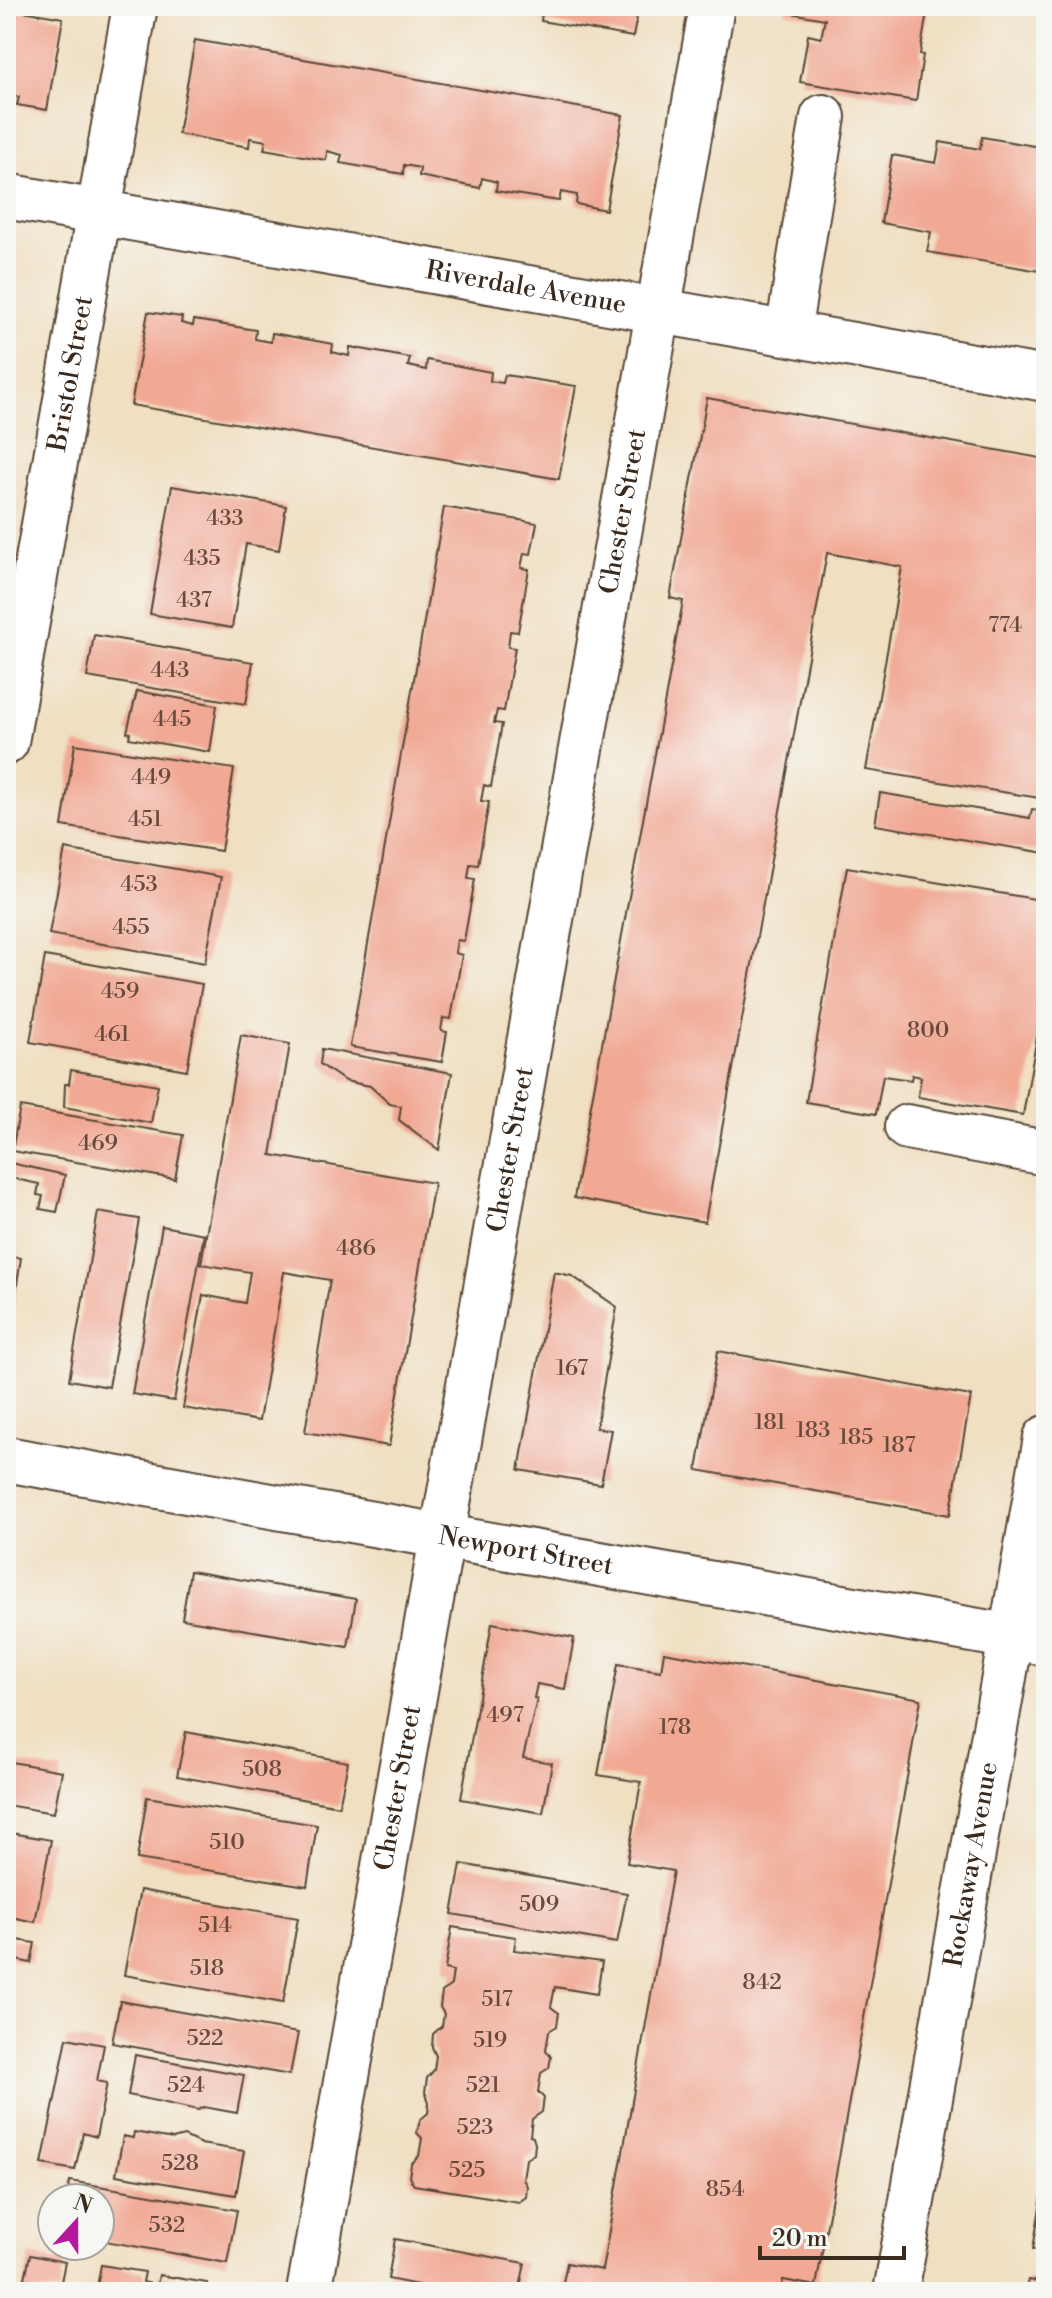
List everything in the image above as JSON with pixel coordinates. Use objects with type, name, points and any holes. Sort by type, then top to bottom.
[{"type":"street","name":"Bristol Street","points":[[6,742],[135,6]]},
{"type":"street","name":"Chester Street","points":[[309,2292],[712,6]]},
{"type":"street","points":[[788,333],[823,117]]},
{"type":"street","name":"Riverdale Avenue","points":[[6,196],[1046,379]]},
{"type":"street","points":[[907,1127],[1046,1153]]},
{"type":"street","name":"Rockaway Avenue","points":[[896,2292],[1029,1640],[1046,1438]]},
{"type":"street","name":"Newport Street","points":[[6,1459],[1029,1640]]},
{"type":"building","points":[[543,6],[639,6],[633,37],[541,21]]},
{"type":"building","points":[[786,6],[928,6],[916,101],[800,82],[808,35],[821,38],[825,19],[785,12]]},
{"type":"building","points":[[6,8],[63,18],[47,110],[17,105],[19,97],[6,95]]},
{"type":"building","points":[[195,40],[623,115],[606,210],[576,204],[577,195],[561,192],[559,201],[496,191],[497,182],[482,178],[480,188],[419,176],[420,168],[404,165],[403,174],[340,163],[342,155],[327,151],[326,160],[264,149],[266,141],[250,138],[249,147],[178,134]]},
{"type":"building","points":[[982,137],[1046,148],[1046,272],[927,252],[931,232],[881,223],[892,155],[936,163],[940,142],[980,149]]},
{"type":"building","points":[[148,312],[182,317],[181,323],[193,326],[194,320],[256,330],[255,339],[271,342],[272,333],[333,344],[332,352],[349,356],[350,347],[410,358],[408,366],[426,370],[427,360],[491,372],[490,381],[503,383],[505,375],[576,386],[559,479],[131,405]]},
{"type":"building","points":[[707,398],[1046,459],[1043,513],[1046,514],[1046,799],[866,770],[902,567],[827,553],[705,1222],[574,1198],[683,601],[670,598]]},
{"type":"building","points":[[172,486],[286,506],[279,550],[246,544],[232,628],[150,614]]},
{"type":"building","points":[[444,507],[537,523],[531,554],[524,553],[521,568],[529,569],[518,632],[510,631],[508,647],[515,648],[504,711],[497,710],[494,723],[502,724],[491,787],[484,785],[481,801],[489,802],[478,865],[470,864],[468,878],[475,879],[464,941],[457,940],[455,953],[462,955],[451,1019],[443,1018],[441,1031],[447,1032],[442,1062],[350,1047]]},
{"type":"building","points":[[94,635],[253,662],[246,704],[87,677]]},
{"type":"building","points":[[137,691],[217,705],[210,752],[129,738],[130,733],[127,732]]},
{"type":"building","points":[[75,744],[234,769],[221,851],[62,826]]},
{"type":"building","points":[[880,793],[1030,818],[1032,809],[1046,811],[1046,853],[875,825]]},
{"type":"building","points":[[65,849],[221,877],[205,963],[49,934]]},
{"type":"building","points":[[847,867],[1046,901],[1046,986],[1023,1115],[918,1097],[921,1077],[912,1075],[911,1080],[883,1076],[876,1114],[806,1102]]},
{"type":"building","points":[[45,956],[202,984],[187,1070],[30,1042]]},
{"type":"building","points":[[241,1035],[290,1044],[271,1155],[434,1183],[389,1446],[305,1432],[330,1280],[284,1272],[259,1421],[183,1408],[203,1295],[245,1303],[250,1272],[201,1264]]},
{"type":"building","points":[[322,1049],[452,1073],[439,1150],[399,1120],[401,1106],[390,1104],[370,1086],[345,1081],[320,1064]]},
{"type":"building","points":[[71,1070],[158,1085],[151,1123],[64,1107],[65,1084],[69,1084]]},
{"type":"building","points":[[20,1107],[183,1135],[175,1179],[12,1151]]},
{"type":"building","points":[[6,1162],[65,1175],[57,1212],[40,1209],[43,1196],[37,1195],[39,1184],[6,1177]]},
{"type":"building","points":[[98,1212],[139,1219],[109,1387],[69,1380]]},
{"type":"building","points":[[162,1226],[204,1234],[174,1401],[132,1394]]},
{"type":"building","points":[[6,1255],[21,1258],[8,1342],[6,1342]]},
{"type":"building","points":[[554,1272],[572,1276],[617,1307],[596,1428],[611,1430],[601,1484],[519,1470]]},
{"type":"building","points":[[718,1351],[971,1396],[950,1515],[697,1470]]},
{"type":"building","points":[[190,1571],[356,1599],[348,1647],[182,1619]]},
{"type":"building","points":[[492,1623],[574,1638],[565,1689],[537,1684],[534,1698],[537,1699],[523,1758],[552,1763],[543,1813],[461,1799]]},
{"type":"building","points":[[664,1652],[921,1699],[816,2286],[783,2280],[781,2292],[561,2292],[567,2263],[602,2270],[673,1871],[627,1863],[641,1782],[598,1775],[618,1664],[661,1671]]},
{"type":"building","points":[[186,1732],[348,1762],[339,1806],[177,1776]]},
{"type":"building","points":[[6,1761],[62,1771],[54,1813],[6,1805]]},
{"type":"building","points":[[147,1797],[317,1825],[307,1886],[137,1859]]},
{"type":"building","points":[[6,1832],[51,1840],[35,1922],[6,1916]]},
{"type":"building","points":[[461,1864],[627,1893],[617,1943],[452,1914]]},
{"type":"building","points":[[140,1890],[298,1918],[283,2003],[124,1975]]},
{"type":"building","points":[[452,1927],[516,1937],[514,1950],[602,1962],[597,1994],[555,1987],[551,2007],[559,2013],[557,2026],[549,2031],[546,2050],[551,2057],[549,2068],[541,2073],[538,2092],[544,2098],[542,2112],[532,2119],[530,2136],[535,2144],[534,2154],[526,2159],[523,2179],[527,2186],[526,2197],[519,2202],[414,2185],[409,2177],[411,2164],[419,2156],[422,2138],[417,2133],[420,2120],[428,2113],[429,2102],[425,2092],[436,2056],[432,2047],[433,2034],[442,2026],[442,1992],[451,1985],[453,1971],[445,1969]]},
{"type":"building","points":[[6,1938],[35,1943],[31,1963],[6,1958]]},
{"type":"building","points":[[120,2001],[298,2033],[290,2075],[112,2043]]},
{"type":"building","points":[[67,2038],[104,2045],[97,2081],[107,2083],[96,2137],[83,2133],[75,2170],[42,2164]]},
{"type":"building","points":[[135,2055],[244,2075],[237,2113],[204,2107],[198,2110],[128,2095]]},
{"type":"building","points":[[134,2132],[173,2139],[184,2136],[201,2144],[244,2151],[236,2195],[116,2175],[123,2136],[133,2138]]},
{"type":"building","points":[[1044,2183],[1046,2292],[1025,2292],[1028,2280],[1039,2282],[1044,2251],[1033,2249]]},
{"type":"building","points":[[116,2189],[237,2210],[227,2263],[116,2243]]},
{"type":"building","points":[[395,2239],[525,2263],[519,2292],[453,2292],[388,2279]]},
{"type":"building","points":[[30,2255],[36,2256],[36,2262],[65,2262],[59,2292],[22,2292]]},
{"type":"building","points":[[101,2265],[145,2272],[143,2282],[157,2285],[159,2275],[207,2283],[205,2292],[96,2292]]}]
